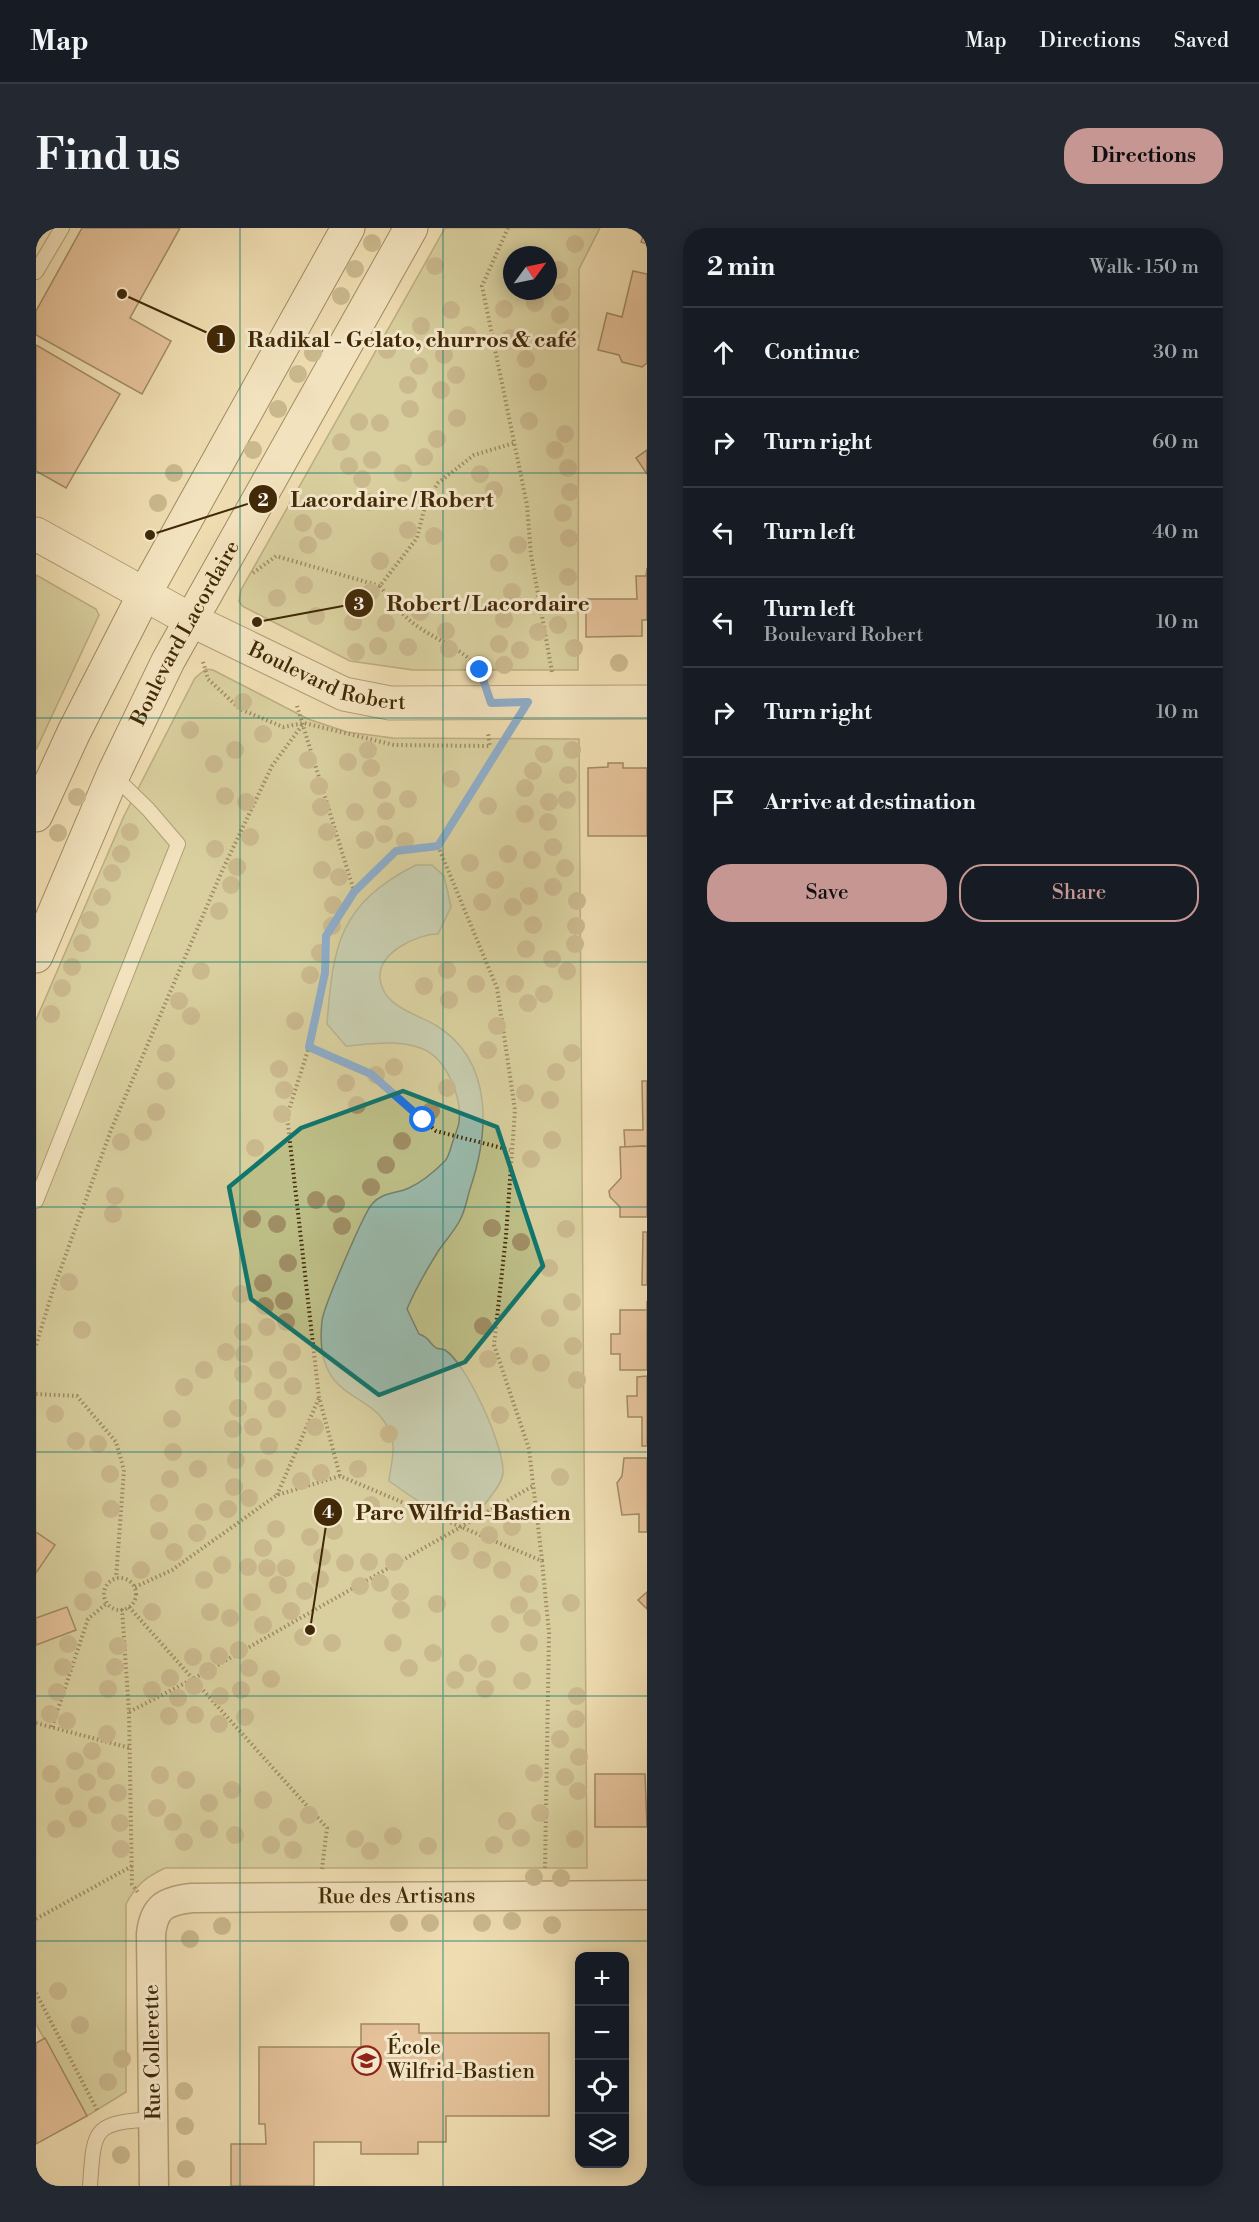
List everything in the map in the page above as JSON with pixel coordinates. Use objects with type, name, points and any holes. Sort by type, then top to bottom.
[{"type":"main road","points":[[36,815],[74,732],[145,593],[348,228]]},
{"type":"main road","name":"Boulevard Lacordaire","points":[[36,956],[113,776],[191,620],[411,228]]},
{"type":"main road","name":"Boulevard Robert","points":[[36,534],[191,620],[344,694],[390,702],[647,702]]},
{"type":"street","name":"Rue des Artisans","points":[[153,1917],[164,1905],[184,1899],[647,1894]]},
{"type":"street","name":"Rue Collerette","points":[[153,1917],[151,1934],[154,2186]]},
{"type":"lane","points":[[36,272],[62,228]]},
{"type":"lane","points":[[36,1201],[178,844],[148,808],[113,776]]},
{"type":"lane","points":[[90,2186],[93,2142],[103,2128],[124,2121],[154,2119]]},
{"type":"path","points":[[340,1476],[319,1397],[286,1116],[309,1047],[325,973],[326,936],[354,892],[396,851],[438,846],[541,703],[552,671],[531,555],[527,505],[482,286],[508,228]]},
{"type":"path","points":[[380,586],[417,538],[426,502],[438,483],[474,455],[514,443]]},
{"type":"path","points":[[245,579],[276,556],[380,586],[399,610],[420,628],[458,649],[480,670],[491,703]]},
{"type":"path","points":[[295,703],[304,723],[354,892]]},
{"type":"path","points":[[36,1345],[53,1290],[111,1130],[213,893],[272,766],[304,723]]},
{"type":"path","points":[[438,846],[497,988],[515,1110],[510,1150],[506,1236],[494,1345],[529,1449],[549,1633],[544,1895]]},
{"type":"path","points":[[309,1047],[371,1074],[436,1131],[510,1150]]},
{"type":"path","points":[[36,1394],[77,1396],[116,1442],[124,1470],[116,1578]]},
{"type":"path","points":[[277,1495],[319,1397]]},
{"type":"path","points":[[135,1587],[172,1570],[277,1495],[340,1476],[542,1561]]},
{"type":"path","points":[[129,1712],[193,1679],[533,1486]]},
{"type":"path","points":[[116,1578],[128,1579],[135,1587],[136,1597],[129,1607],[115,1609],[107,1603],[105,1587],[116,1578]]},
{"type":"path","points":[[52,1727],[88,1619],[107,1603]]},
{"type":"path","points":[[129,1607],[327,1828],[319,1897]]},
{"type":"path","points":[[122,1609],[129,1712],[132,1884],[153,1917]]},
{"type":"path","points":[[36,1722],[130,1748]]},
{"type":"path","points":[[36,1919],[132,1866]]},
{"type":"path","points":[[36,1993],[96,2109],[103,2128]]},
{"type":"highlighted area","points":[[403,1091],[497,1127],[543,1266],[465,1362],[379,1395],[251,1299],[229,1187],[301,1128]]},
{"type":"green space","points":[[445,228],[600,228],[579,269],[578,670],[413,670],[350,661],[242,606],[239,601],[241,590]]},
{"type":"green space","points":[[36,575],[96,609],[99,615],[36,750]]},
{"type":"green space","points":[[206,669],[213,670],[308,719],[347,732],[393,738],[579,739],[587,1868],[165,1868],[142,1882],[126,1904],[126,2092],[87,2116],[36,2024],[36,1020],[124,816],[195,678]]},
{"type":"shaded area","points":[[416,865],[432,865],[444,876],[451,907],[438,934],[410,941],[391,953],[381,970],[380,979],[383,989],[394,1003],[437,1026],[456,1041],[469,1059],[478,1079],[482,1100],[481,1145],[463,1213],[456,1228],[426,1271],[407,1309],[419,1334],[436,1348],[445,1350],[463,1371],[483,1406],[502,1460],[503,1472],[497,1487],[479,1510],[462,1518],[449,1517],[431,1509],[389,1481],[393,1445],[387,1426],[377,1413],[338,1384],[328,1370],[322,1350],[322,1321],[329,1298],[372,1204],[380,1197],[414,1186],[441,1165],[448,1155],[458,1125],[458,1102],[451,1080],[446,1070],[432,1054],[404,1044],[346,1046],[327,1024],[337,949],[345,930],[370,895]]},
{"type":"building","points":[[82,228],[180,228],[130,318],[171,341],[142,394],[36,335],[36,311]]},
{"type":"building","points":[[647,228],[647,244],[641,242]]},
{"type":"building","points":[[633,271],[647,274],[647,363],[642,367],[622,362],[619,355],[598,350],[607,313],[622,317]]},
{"type":"building","points":[[36,345],[120,394],[66,488],[36,471]]},
{"type":"building","points":[[647,450],[647,474],[636,458]]},
{"type":"building","points":[[647,568],[647,620],[642,620],[642,636],[586,637],[586,599],[637,599],[636,576],[646,576]]},
{"type":"building","points":[[608,763],[623,763],[623,768],[647,768],[647,836],[588,836],[588,768],[608,767]]},
{"type":"building","points":[[642,1081],[647,1081],[647,1146],[625,1147],[624,1130],[643,1130]]},
{"type":"building","points":[[647,1146],[647,1217],[620,1217],[620,1207],[610,1197],[609,1191],[621,1178],[620,1147]]},
{"type":"building","points":[[643,1232],[647,1232],[647,1285],[642,1285]]},
{"type":"building","points":[[620,1310],[647,1310],[647,1370],[620,1370],[620,1354],[611,1354],[611,1334],[620,1334]]},
{"type":"building","points":[[647,1376],[647,1446],[642,1446],[642,1417],[628,1417],[627,1396],[637,1396],[637,1377]]},
{"type":"building","points":[[624,1458],[647,1458],[647,1532],[639,1532],[639,1514],[622,1515],[617,1483],[622,1476]]},
{"type":"building","points":[[36,1532],[55,1545],[36,1573]]},
{"type":"building","points":[[647,1592],[647,1609],[638,1600]]},
{"type":"building","points":[[67,1607],[76,1630],[36,1645],[36,1618]]},
{"type":"building","points":[[595,1774],[645,1774],[647,1827],[595,1827]]},
{"type":"building","points":[[361,2024],[419,2024],[419,2033],[549,2033],[549,2116],[446,2116],[446,2142],[418,2142],[418,2154],[361,2154],[361,2142],[314,2142],[314,2186],[231,2186],[231,2144],[266,2144],[265,2124],[259,2124],[259,2047],[361,2047]]},
{"type":"building","points":[[45,2038],[87,2116],[36,2144],[36,2043]]},
{"type":"place","name":"Radikal - Gelato, churros & café","points":[[122,294]]},
{"type":"place","name":"Lacordaire / Robert","points":[[150,535]]},
{"type":"place","name":"Robert / Lacordaire","points":[[257,622]]},
{"type":"place","name":"Parc Wilfrid-Bastien","points":[[310,1630]]},
{"type":"place","name":"École Wilfrid-Bastien","points":[[366,2060]]},
{"type":"route","points":[[423,1120],[371,1074],[309,1047],[325,973],[326,936],[354,892],[396,851],[438,846],[528,702],[491,703],[480,670]]}]
